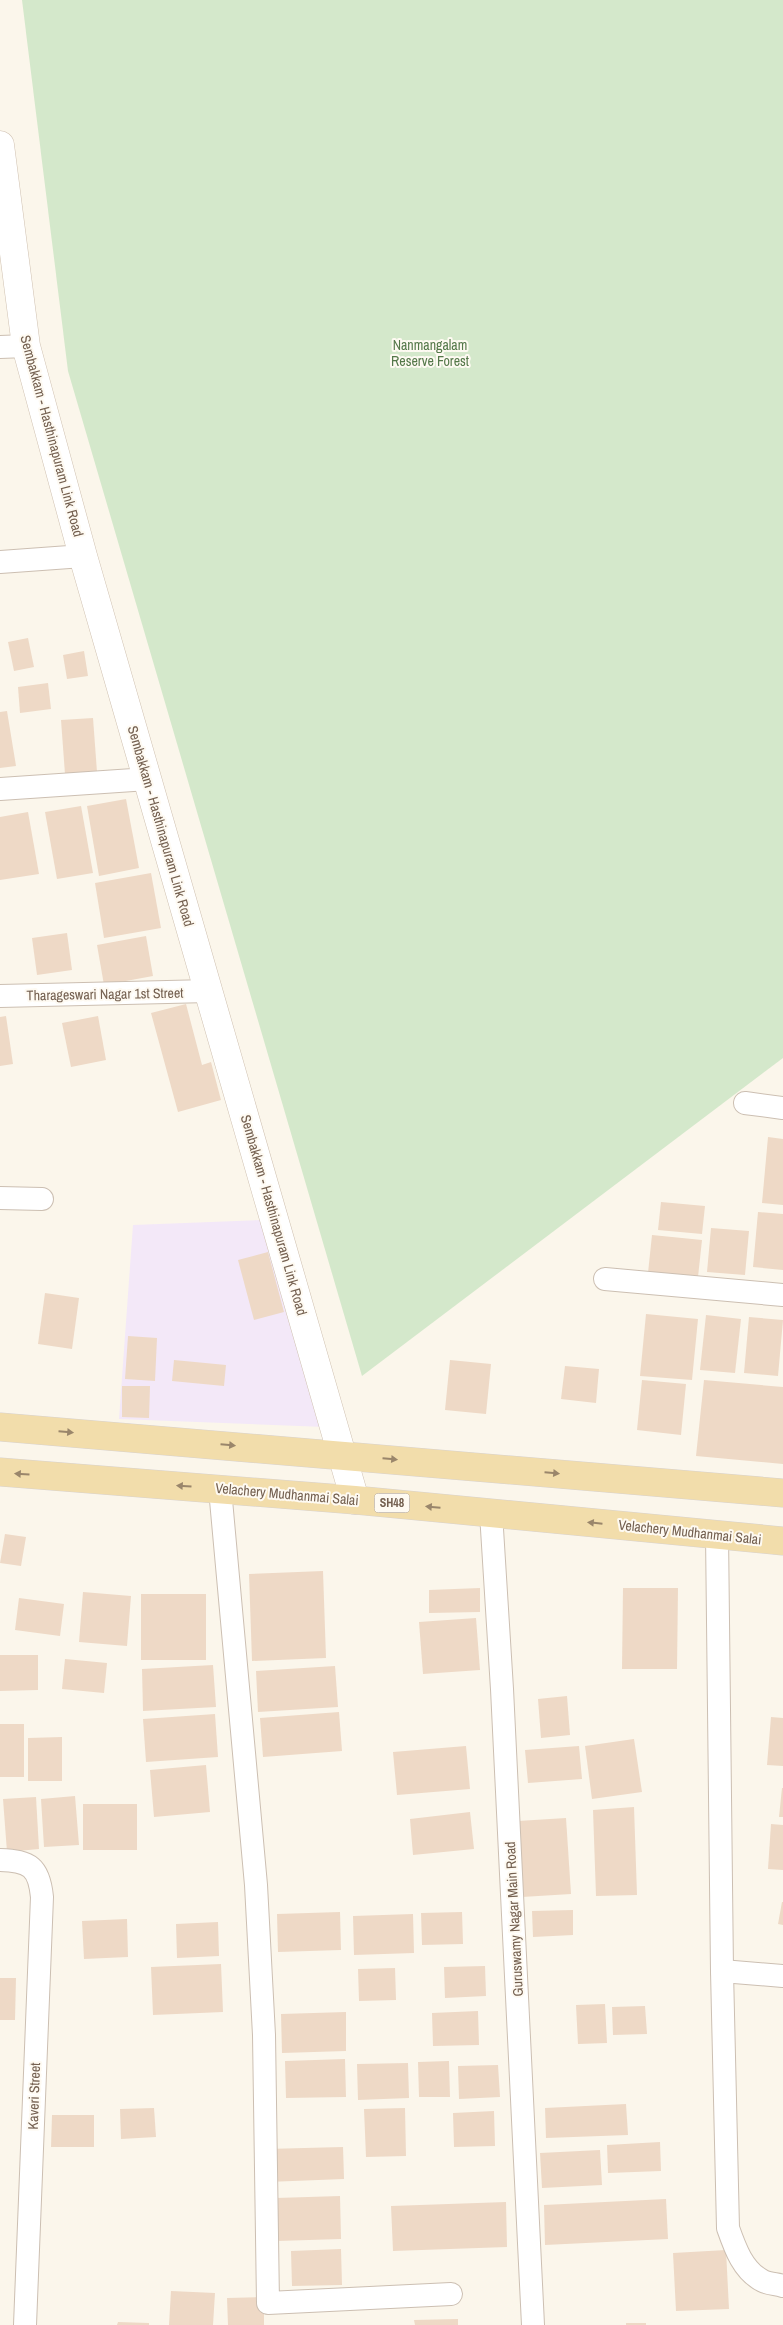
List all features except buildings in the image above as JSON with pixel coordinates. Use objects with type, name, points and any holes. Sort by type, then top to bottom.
[{"type":"main road","points":[[0,1427],[344,1454],[783,1493]]},
{"type":"main road","name":"Velachery Mudhanmai Salai","points":[[0,1472],[355,1500],[783,1541]]},
{"type":"street","name":"Sembakkam - Hasthinapuram Link Road","points":[[0,145],[13,346],[83,556],[344,1454],[355,1500]]},
{"type":"street","points":[[0,562],[83,556]]},
{"type":"street","points":[[0,790],[148,779]]},
{"type":"street","name":"Tharageswari Nagar 1st Street","points":[[0,996],[209,991]]},
{"type":"street","points":[[745,1104],[783,1108]]},
{"type":"street","points":[[0,1198],[42,1199]]},
{"type":"street","points":[[605,1279],[783,1295]]},
{"type":"street","points":[[220,1489],[256,1885],[264,2035],[268,2303],[451,2294]]},
{"type":"street","name":"Guruswamy Nagar Main Road","points":[[491,1513],[502,1689],[533,2325]]},
{"type":"street","points":[[717,1534],[722,1971],[728,2228],[738,2254],[749,2269],[763,2281],[783,2286]]},
{"type":"street","name":"Kaveri Street","points":[[0,1860],[24,1863],[34,1869],[40,1879],[42,1897],[25,2325]]},
{"type":"street","points":[[722,1971],[783,1976]]},
{"type":"shaded area","points":[[262,1220],[325,1427],[119,1419],[133,1225]]},
{"type":"green space","name":"Nanmangalam Reserve Forest","points":[[22,0],[783,0],[783,1058],[362,1376],[68,371]]}]
